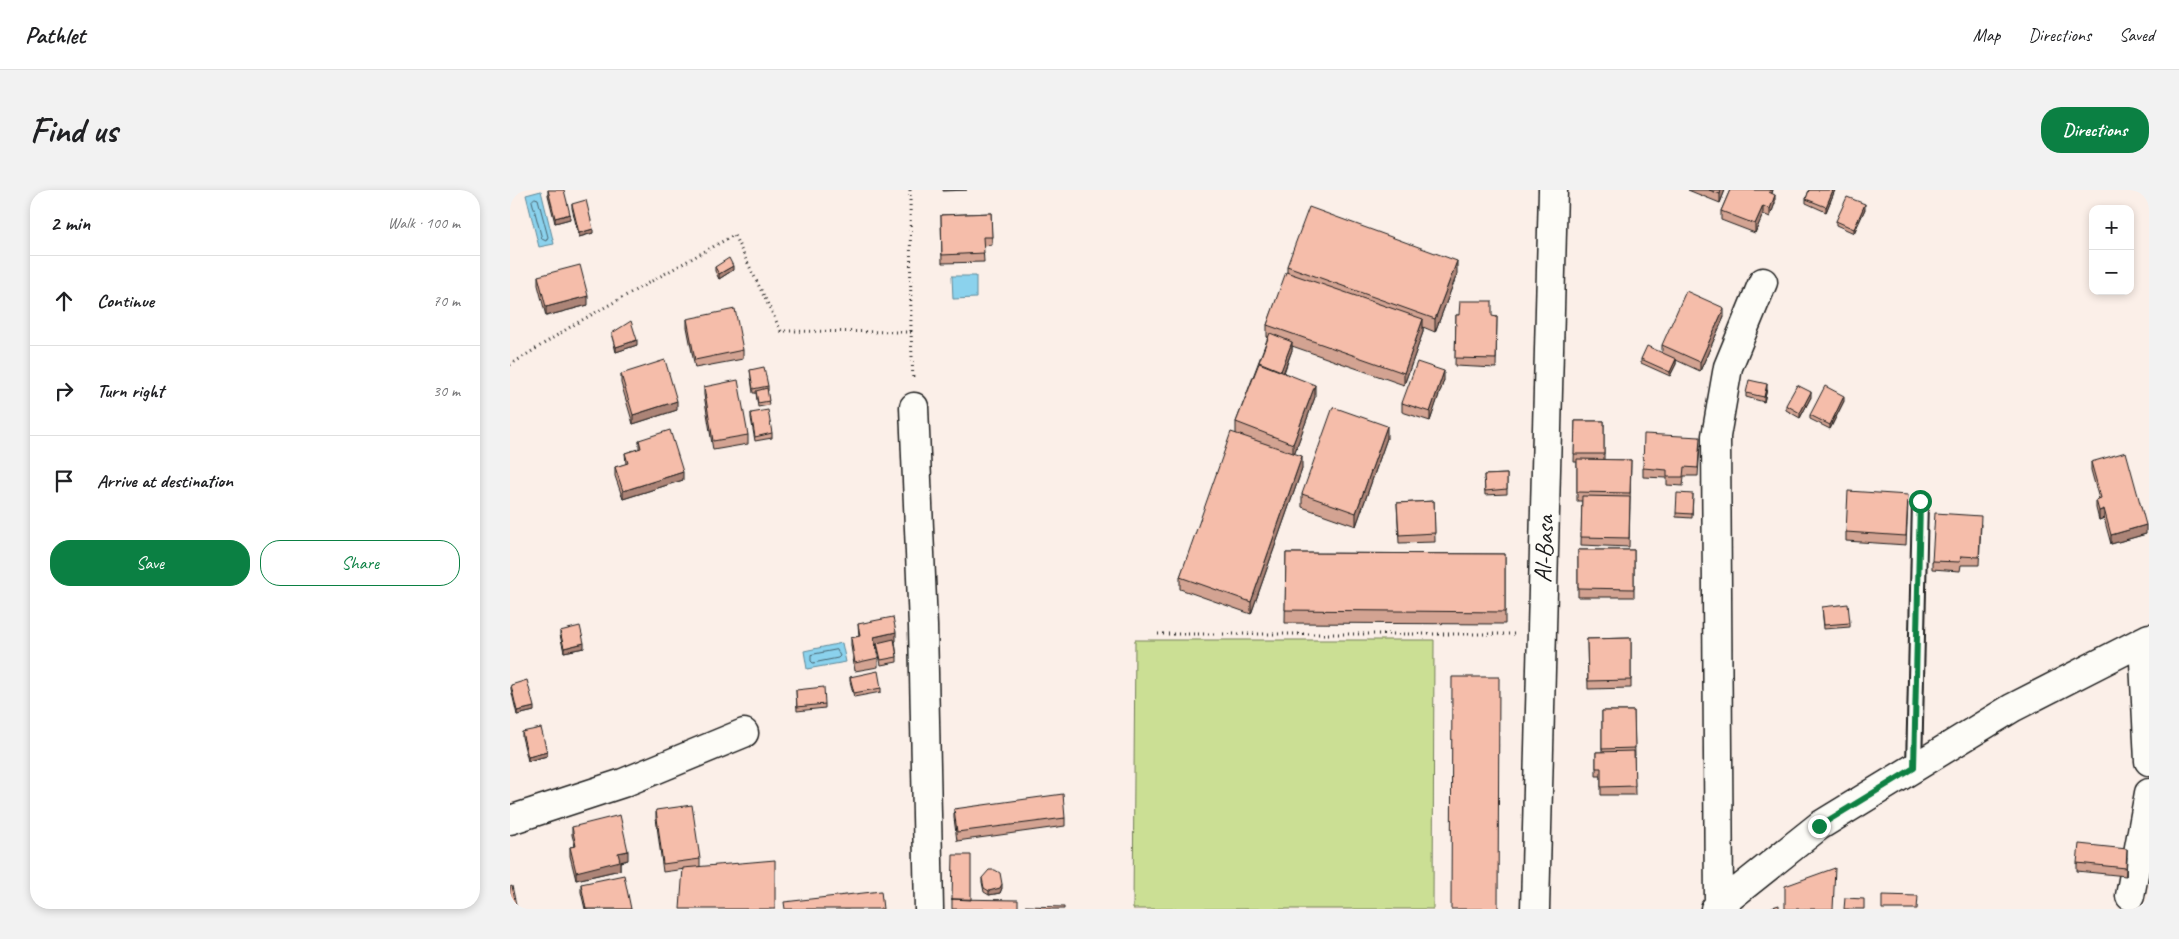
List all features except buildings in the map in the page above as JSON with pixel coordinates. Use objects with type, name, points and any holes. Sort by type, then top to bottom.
[{"type":"street","name":"Al-Basa","points":[[1535,909],[1553,190]]},
{"type":"street","points":[[1717,907],[1716,436],[1728,367],[1763,282]]},
{"type":"street","points":[[914,407],[923,626],[929,909]]},
{"type":"street","points":[[1717,907],[1819,826],[2012,708],[2146,639],[2149,761]]},
{"type":"street","points":[[510,820],[623,783],[744,733]]},
{"type":"street","points":[[2130,896],[2149,793]]},
{"type":"lane","points":[[1914,768],[1920,501]]},
{"type":"path","points":[[910,190],[911,332],[914,407]]},
{"type":"path","points":[[510,365],[575,324],[734,235],[782,330],[911,332]]},
{"type":"path","points":[[1158,634],[1541,634]]},
{"type":"green space","points":[[1135,640],[1434,640],[1433,909],[1133,909]]},
{"type":"water","points":[[541,191],[554,244],[539,247],[526,195]]},
{"type":"water","points":[[952,276],[976,276],[976,298],[953,299]]},
{"type":"water","points":[[842,643],[846,662],[807,669],[804,651]]},
{"type":"route","points":[[1819,826],[1914,768],[1920,501]]}]
